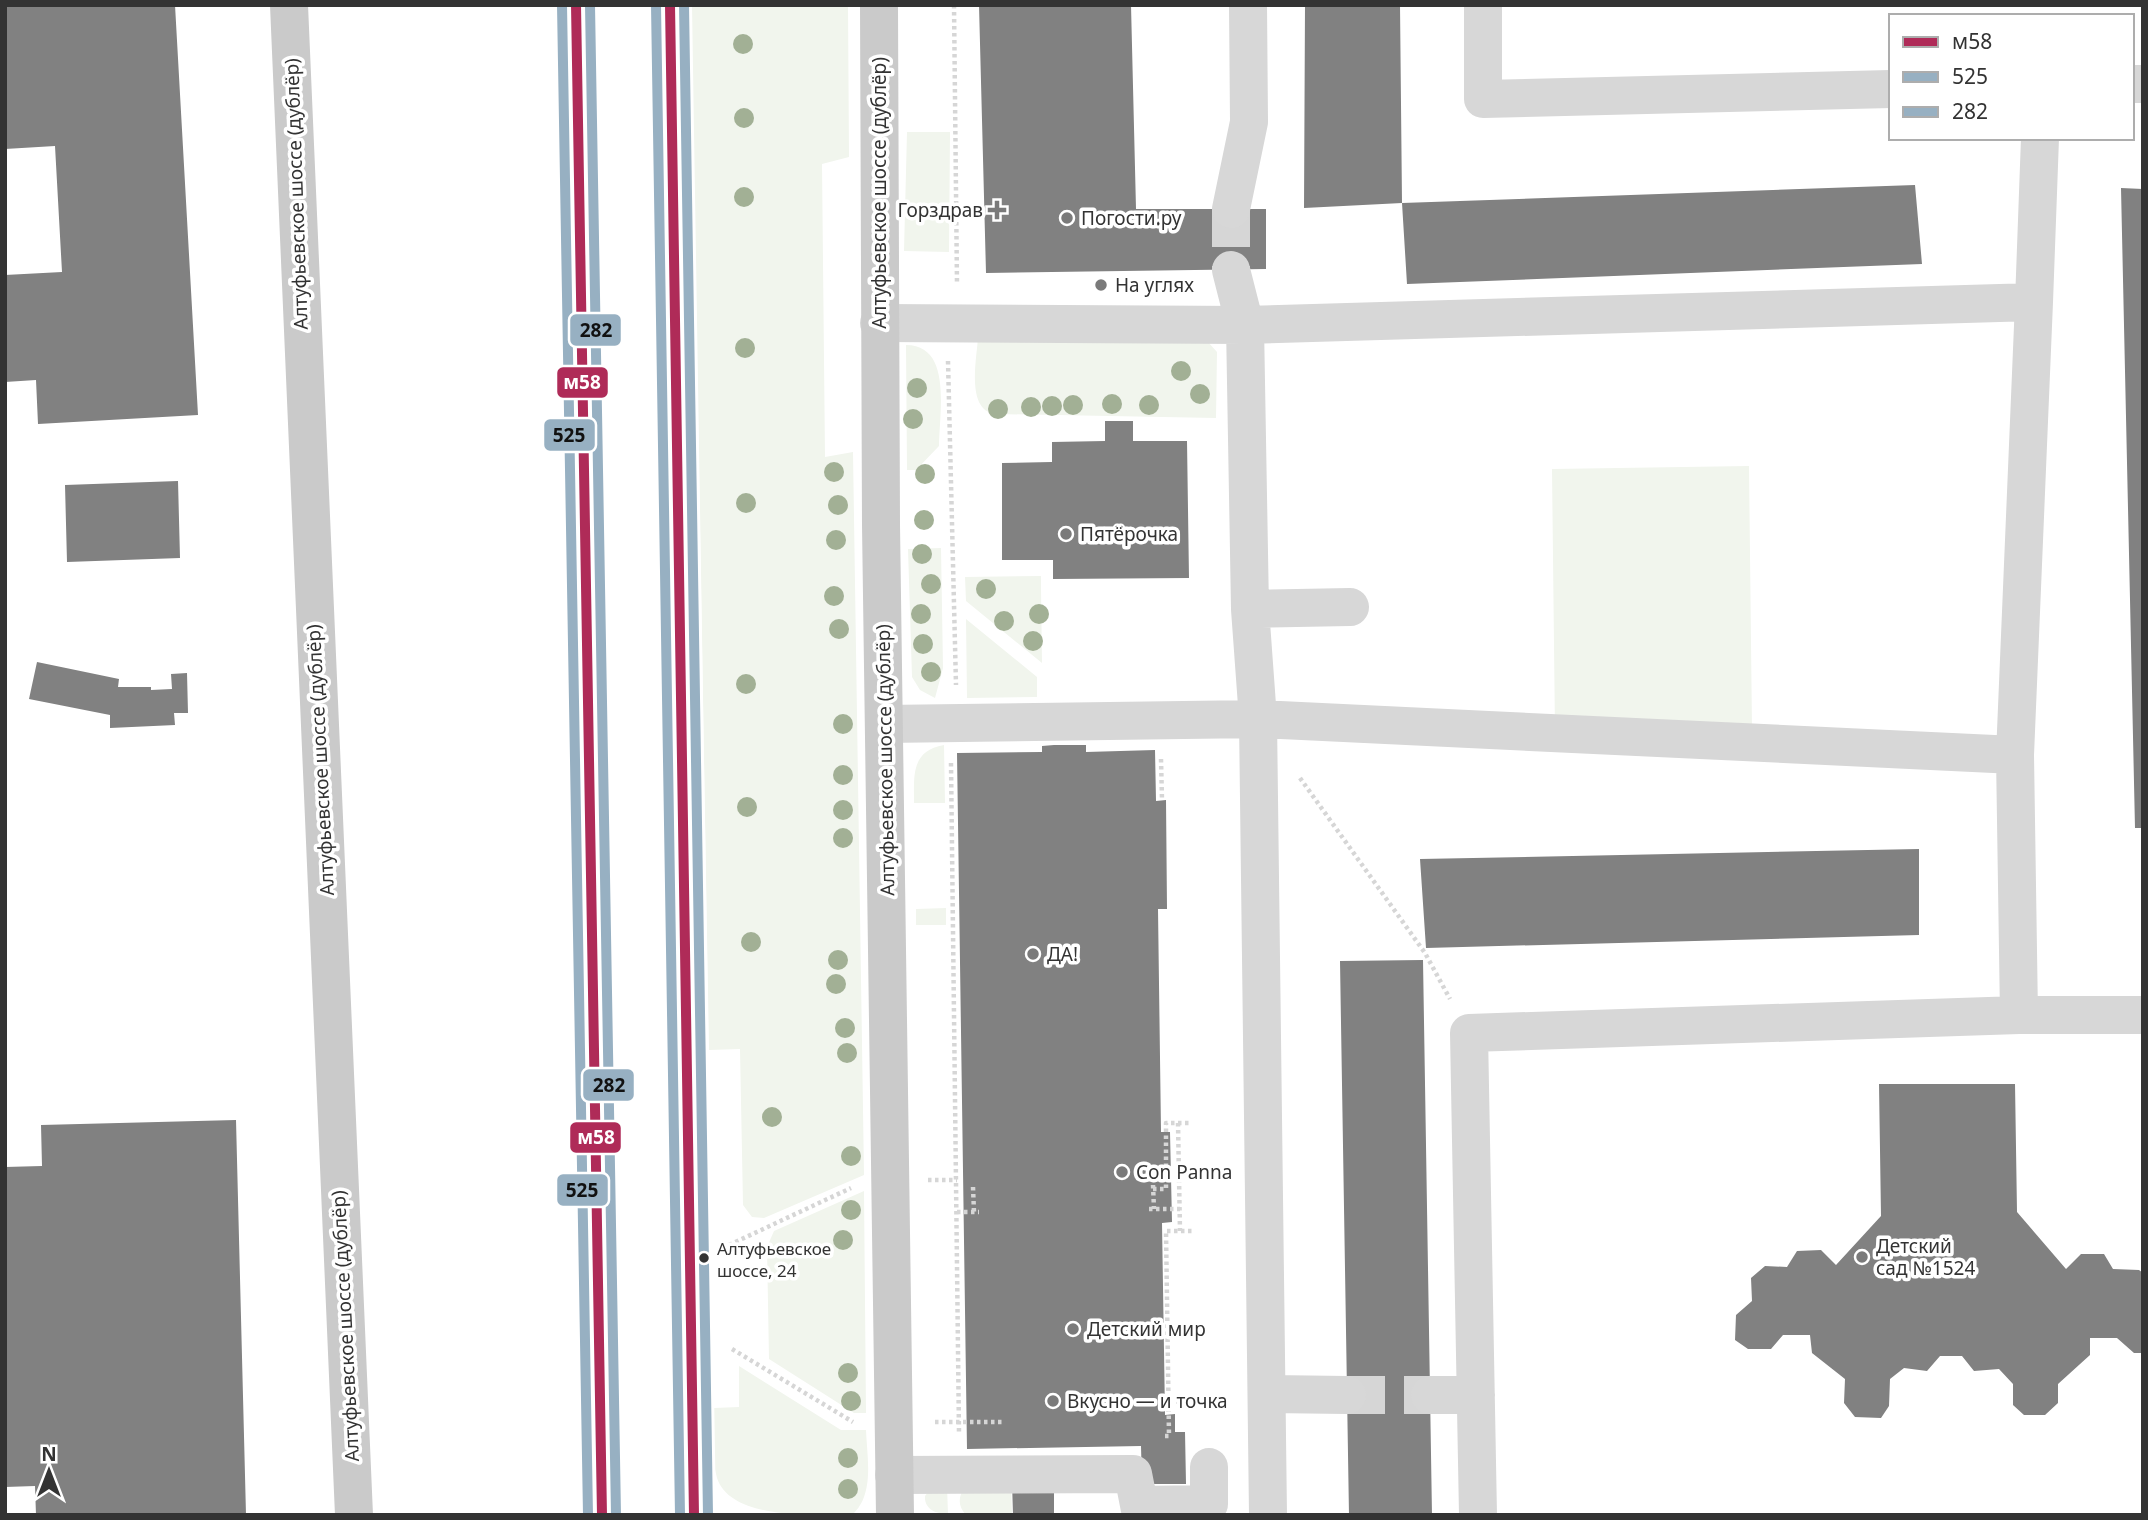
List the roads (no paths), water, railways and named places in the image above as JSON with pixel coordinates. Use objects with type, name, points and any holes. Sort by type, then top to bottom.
[{"type":"main road","name":"Алтуфьевское шоссе (дублёр)","points":[[289,5],[354,1515]]},
{"type":"main road","points":[[576,5],[602,1515]]},
{"type":"main road","points":[[670,5],[694,1515]]},
{"type":"main road","name":"Алтуфьевское шоссе (дублёр)","points":[[879,5],[879,323],[895,1515]]},
{"type":"lane","points":[[1231,209],[1249,122],[1248,5]]},
{"type":"lane","points":[[1483,5],[1483,99],[1889,89]]},
{"type":"lane","points":[[2019,1015],[2015,754],[2040,140]]},
{"type":"lane","points":[[1231,270],[1245,325],[1250,609],[1258,719],[1268,1515]]},
{"type":"lane","points":[[879,323],[1245,325],[2034,302]]},
{"type":"lane","points":[[1250,609],[1350,607]]},
{"type":"lane","points":[[884,724],[1258,719],[2015,754]]},
{"type":"lane","points":[[1478,1515],[1469,1033],[2019,1015],[2143,1015]]},
{"type":"lane","points":[[1268,1394],[1347,1395]]},
{"type":"lane","points":[[1430,1395],[1476,1395]]},
{"type":"lane","points":[[894,1475],[1133,1474],[1141,1510],[1209,1504],[1209,1467]]},
{"type":"tunnel","points":[[1231,209],[1231,270]]},
{"type":"tunnel","points":[[1347,1395],[1430,1395]]},
{"type":"place","name":"Горздрав","points":[[997,210]]},
{"type":"place","name":"Погости.ру","points":[[1067,218]]},
{"type":"place","name":"На углях","points":[[1101,285]]},
{"type":"place","name":"Пятёрочка","points":[[1066,534]]},
{"type":"place","name":"ДА!","points":[[1033,954]]},
{"type":"place","name":"Con Panna","points":[[1122,1172]]},
{"type":"place","name":"Детский сад №1524","points":[[1862,1257]]},
{"type":"place","name":"Алтуфьевское шоссе, 24","points":[[704,1258]]},
{"type":"place","name":"Детский мир","points":[[1073,1329]]},
{"type":"place","name":"Вкусно — и точка","points":[[1053,1401]]}]
